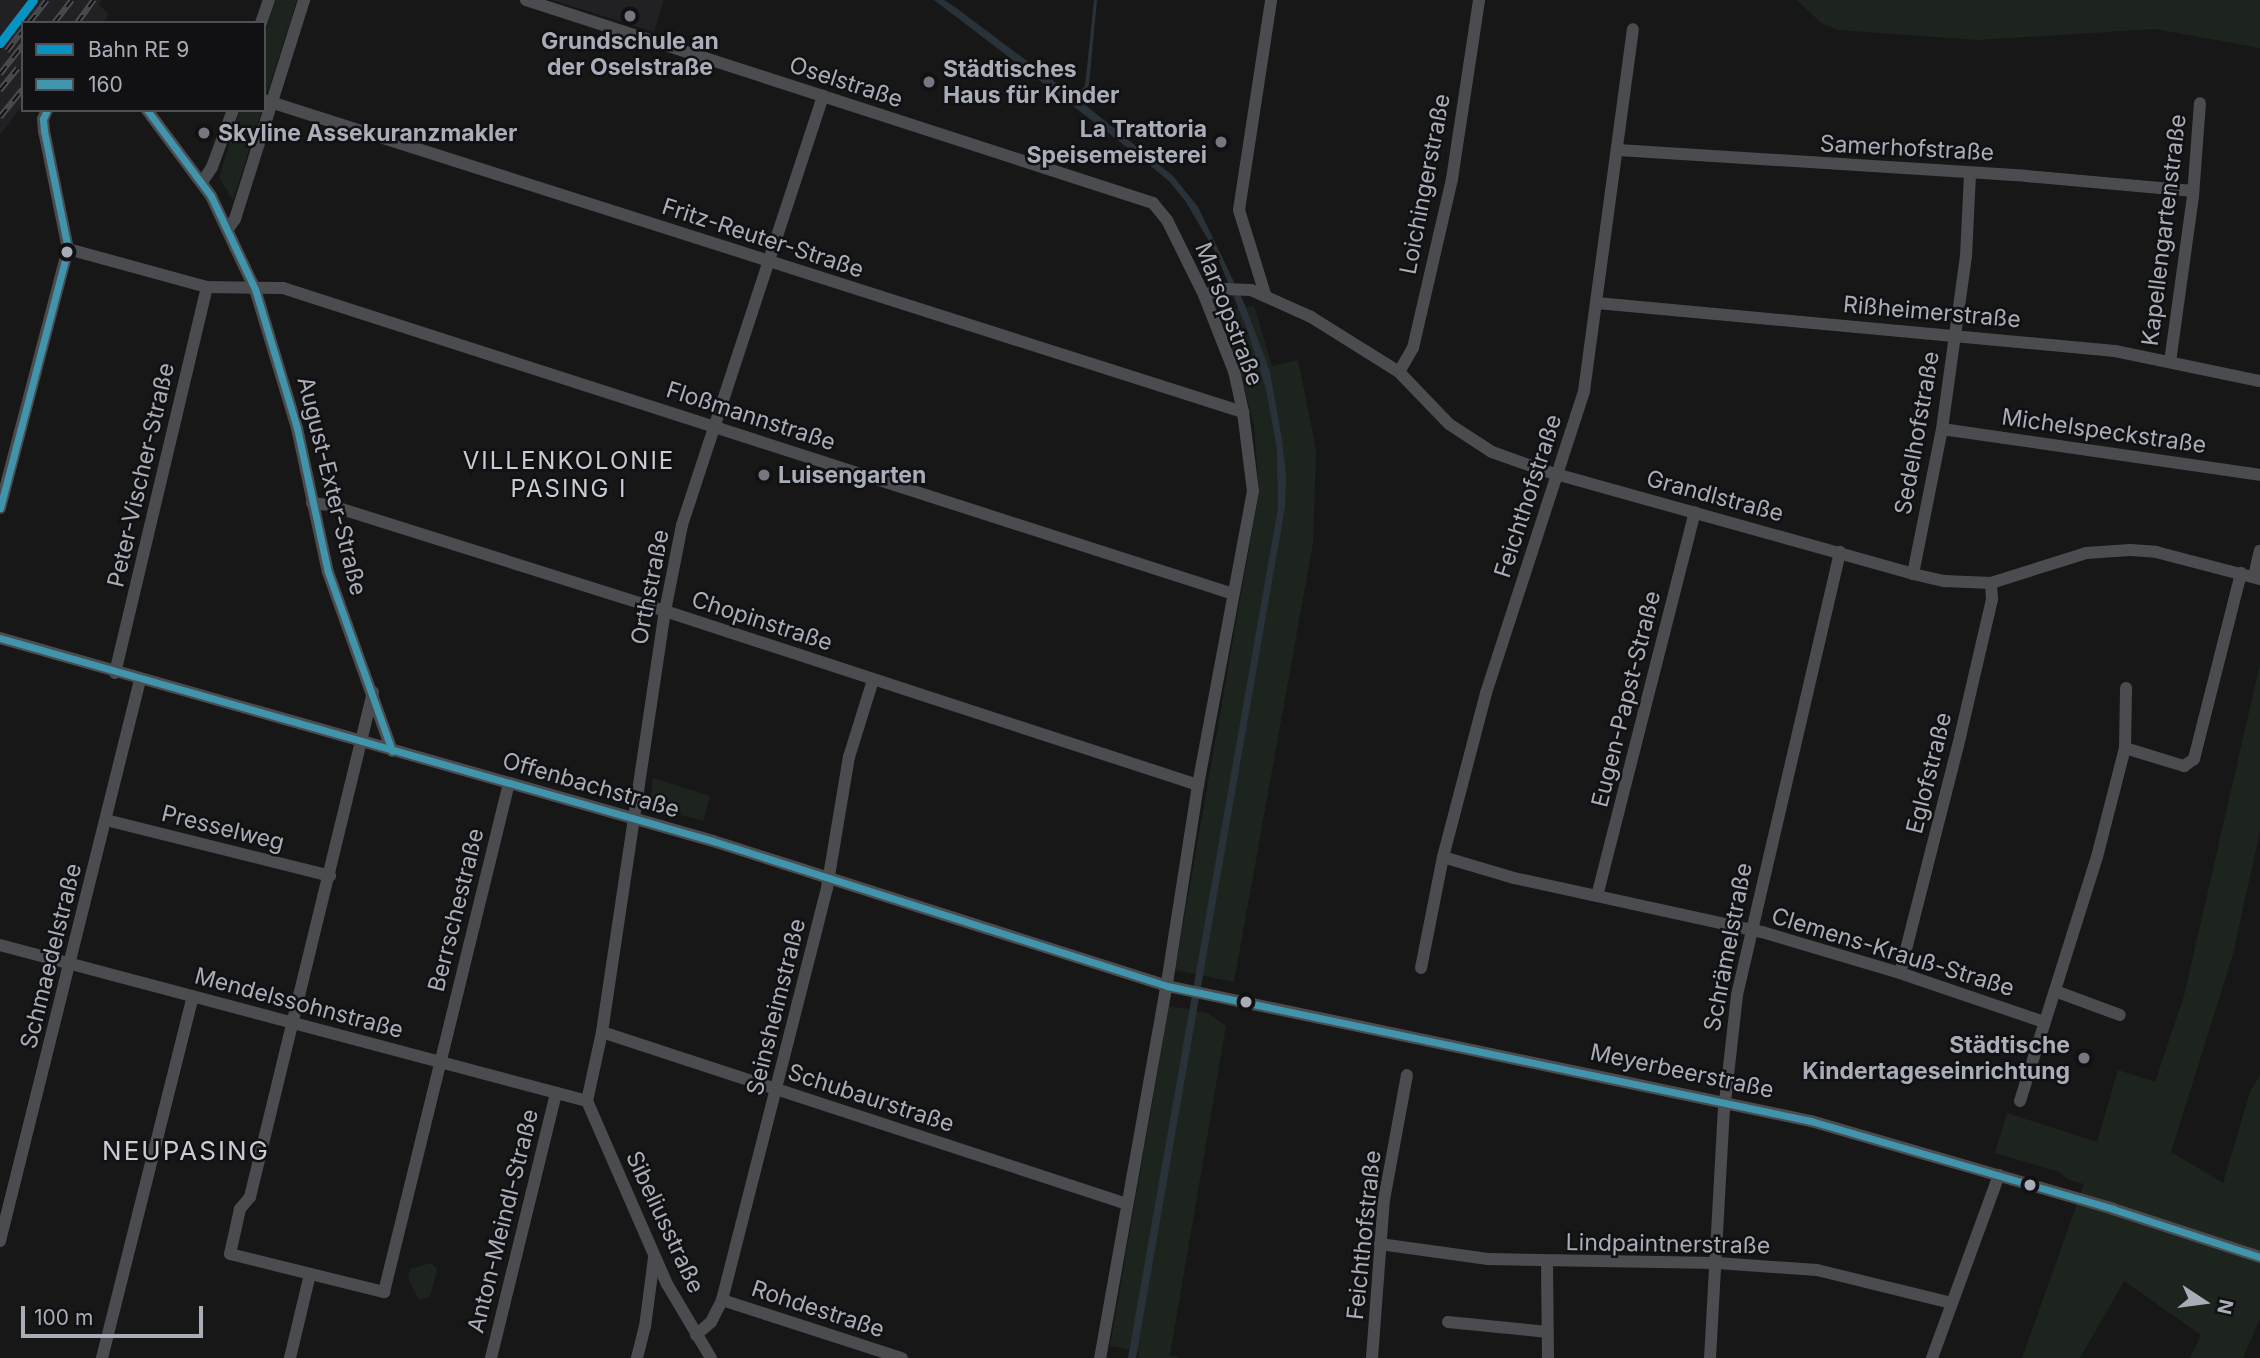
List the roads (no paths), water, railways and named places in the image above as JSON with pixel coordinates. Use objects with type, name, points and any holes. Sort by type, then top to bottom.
[{"type":"street","points":[[262,21],[269,0]]},
{"type":"street","points":[[268,101],[304,0]]},
{"type":"street","name":"Oselstraße","points":[[526,0],[1153,203]]},
{"type":"street","points":[[1265,294],[1239,210],[1271,0]]},
{"type":"street","name":"Loichingerstraße","points":[[1399,372],[1413,348],[1452,179],[1479,0]]},
{"type":"street","name":"Feichthofstraße","points":[[1421,968],[1443,857],[1486,693],[1584,391],[1633,29]]},
{"type":"street","name":"Orthstraße","points":[[587,1101],[602,1032],[665,611],[682,526],[823,96]]},
{"type":"street","name":"Fritz-Reuter-Straße","points":[[268,101],[1243,412]]},
{"type":"street","name":"Kapellengartenstraße","points":[[2170,362],[2193,191],[2200,103]]},
{"type":"street","points":[[0,508],[68,249],[44,131],[43,119],[46,112]]},
{"type":"street","name":"August-Exter-Straße","points":[[148,112],[202,183],[228,229],[255,289],[297,428],[328,572],[392,751]]},
{"type":"street","points":[[202,183],[212,167],[232,112]]},
{"type":"street","points":[[228,229],[265,112]]},
{"type":"street","name":"Samerhofstraße","points":[[1618,150],[2193,191]]},
{"type":"street","name":"Sedelhofstraße","points":[[1913,574],[1942,429],[1966,256],[1970,173]]},
{"type":"street","name":"Marsopstraße","points":[[1100,1358],[1167,986],[1198,785],[1253,491],[1243,412],[1234,371],[1204,295],[1167,220],[1153,203]]},
{"type":"street","name":"Floßmannstraße","points":[[68,249],[207,287],[283,288],[1233,594]]},
{"type":"street","name":"Peter-Vischer-Straße","points":[[115,673],[207,287]]},
{"type":"street","name":"Grandlstraße","points":[[1204,295],[1224,289],[1251,290],[1265,294],[1330,328],[1399,372],[1449,424],[1492,452],[1557,474],[1913,574],[1944,581],[1991,583],[2099,550],[2156,552],[2257,578]]},
{"type":"street","name":"Rißheimerstraße","points":[[1597,303],[2115,351],[2260,381]]},
{"type":"street","name":"Michelspeckstraße","points":[[1942,429],[2260,475]]},
{"type":"street","name":"Chopinstraße","points":[[312,503],[329,505],[665,611],[1198,785]]},
{"type":"street","name":"Eugen-Papst-Straße","points":[[1597,896],[1695,512]]},
{"type":"street","points":[[2257,578],[2260,551]]},
{"type":"street","name":"Schrämelstraße","points":[[1710,1358],[1725,1101],[1737,995],[1840,552]]},
{"type":"street","points":[[2125,748],[2184,766],[2194,759],[2241,573]]},
{"type":"street","name":"Eglofstraße","points":[[1900,973],[1960,737],[1992,599],[1991,583]]},
{"type":"street","name":"Offenbachstraße","points":[[0,638],[829,876],[1167,986]]},
{"type":"street","name":"Schmaedelstraße","points":[[0,1241],[140,680]]},
{"type":"street","name":"Seinsheimstraße","points":[[696,1335],[711,1322],[722,1300],[778,1090],[829,876],[849,757],[873,680]]},
{"type":"street","points":[[2020,1101],[2097,856],[2125,748],[2126,688]]},
{"type":"street","points":[[289,1358],[310,1274],[230,1254],[240,1209],[250,1197],[373,692]]},
{"type":"street","name":"Berrschestraße","points":[[310,1274],[384,1292],[509,783]]},
{"type":"street","name":"Presselweg","points":[[106,820],[330,876]]},
{"type":"street","name":"Clemens-Krauß-Straße","points":[[1443,857],[1514,878],[1750,930],[1900,973],[2044,1022]]},
{"type":"street","name":"Mendelssohnstraße","points":[[0,945],[587,1101]]},
{"type":"street","name":"Meyerbeerstraße","points":[[1167,986],[1725,1101],[1884,1140],[2260,1257]]},
{"type":"street","points":[[2055,991],[2120,1015]]},
{"type":"street","points":[[102,1358],[193,996]]},
{"type":"street","name":"Schubaurstraße","points":[[602,1032],[1127,1204]]},
{"type":"street","name":"Feichthofstraße","points":[[1372,1358],[1384,1200],[1407,1075]]},
{"type":"street","name":"Anton-Meindl-Straße","points":[[491,1358],[556,1093]]},
{"type":"street","name":"Sibeliusstraße","points":[[587,1101],[654,1254],[710,1358]]},
{"type":"street","points":[[1932,1358],[1999,1175]]},
{"type":"street","name":"Lindpaintnerstraße","points":[[1380,1244],[1488,1259],[1546,1263],[1717,1263],[1817,1270],[1951,1303]]},
{"type":"street","points":[[638,1358],[649,1304],[654,1254]]},
{"type":"street","points":[[1546,1263],[1548,1358]]},
{"type":"street","name":"Rohdestraße","points":[[722,1300],[902,1358]]},
{"type":"street","points":[[1448,1322],[1548,1332]]},
{"type":"railway","points":[[31,21],[47,0]]},
{"type":"railway","points":[[56,21],[72,0]]},
{"type":"railway","points":[[78,21],[94,0]]},
{"type":"railway","points":[[7,51],[21,33]]},
{"type":"railway","points":[[0,74],[21,48]]},
{"type":"railway","points":[[0,90],[18,68]]},
{"type":"railway","points":[[0,117],[21,91]]},
{"type":"place","name":"Grundschule an der Oselstraße","points":[[630,16]]},
{"type":"place","name":"Städtisches Haus für Kinder","points":[[929,82]]},
{"type":"place","name":"Skyline Assekuranzmakler","points":[[204,133]]},
{"type":"place","name":"La Trattoria Speisemeisterei","points":[[1221,142]]},
{"type":"place","name":"Luisengarten","points":[[764,475]]},
{"type":"place","name":"Städtische Kindertageseinrichtung","points":[[2084,1058]]},
{"type":"district","name":"VILLENKOLONIE PASING I","points":[[569,475]]},
{"type":"district","name":"NEUPASING","points":[[186,1151]]}]
